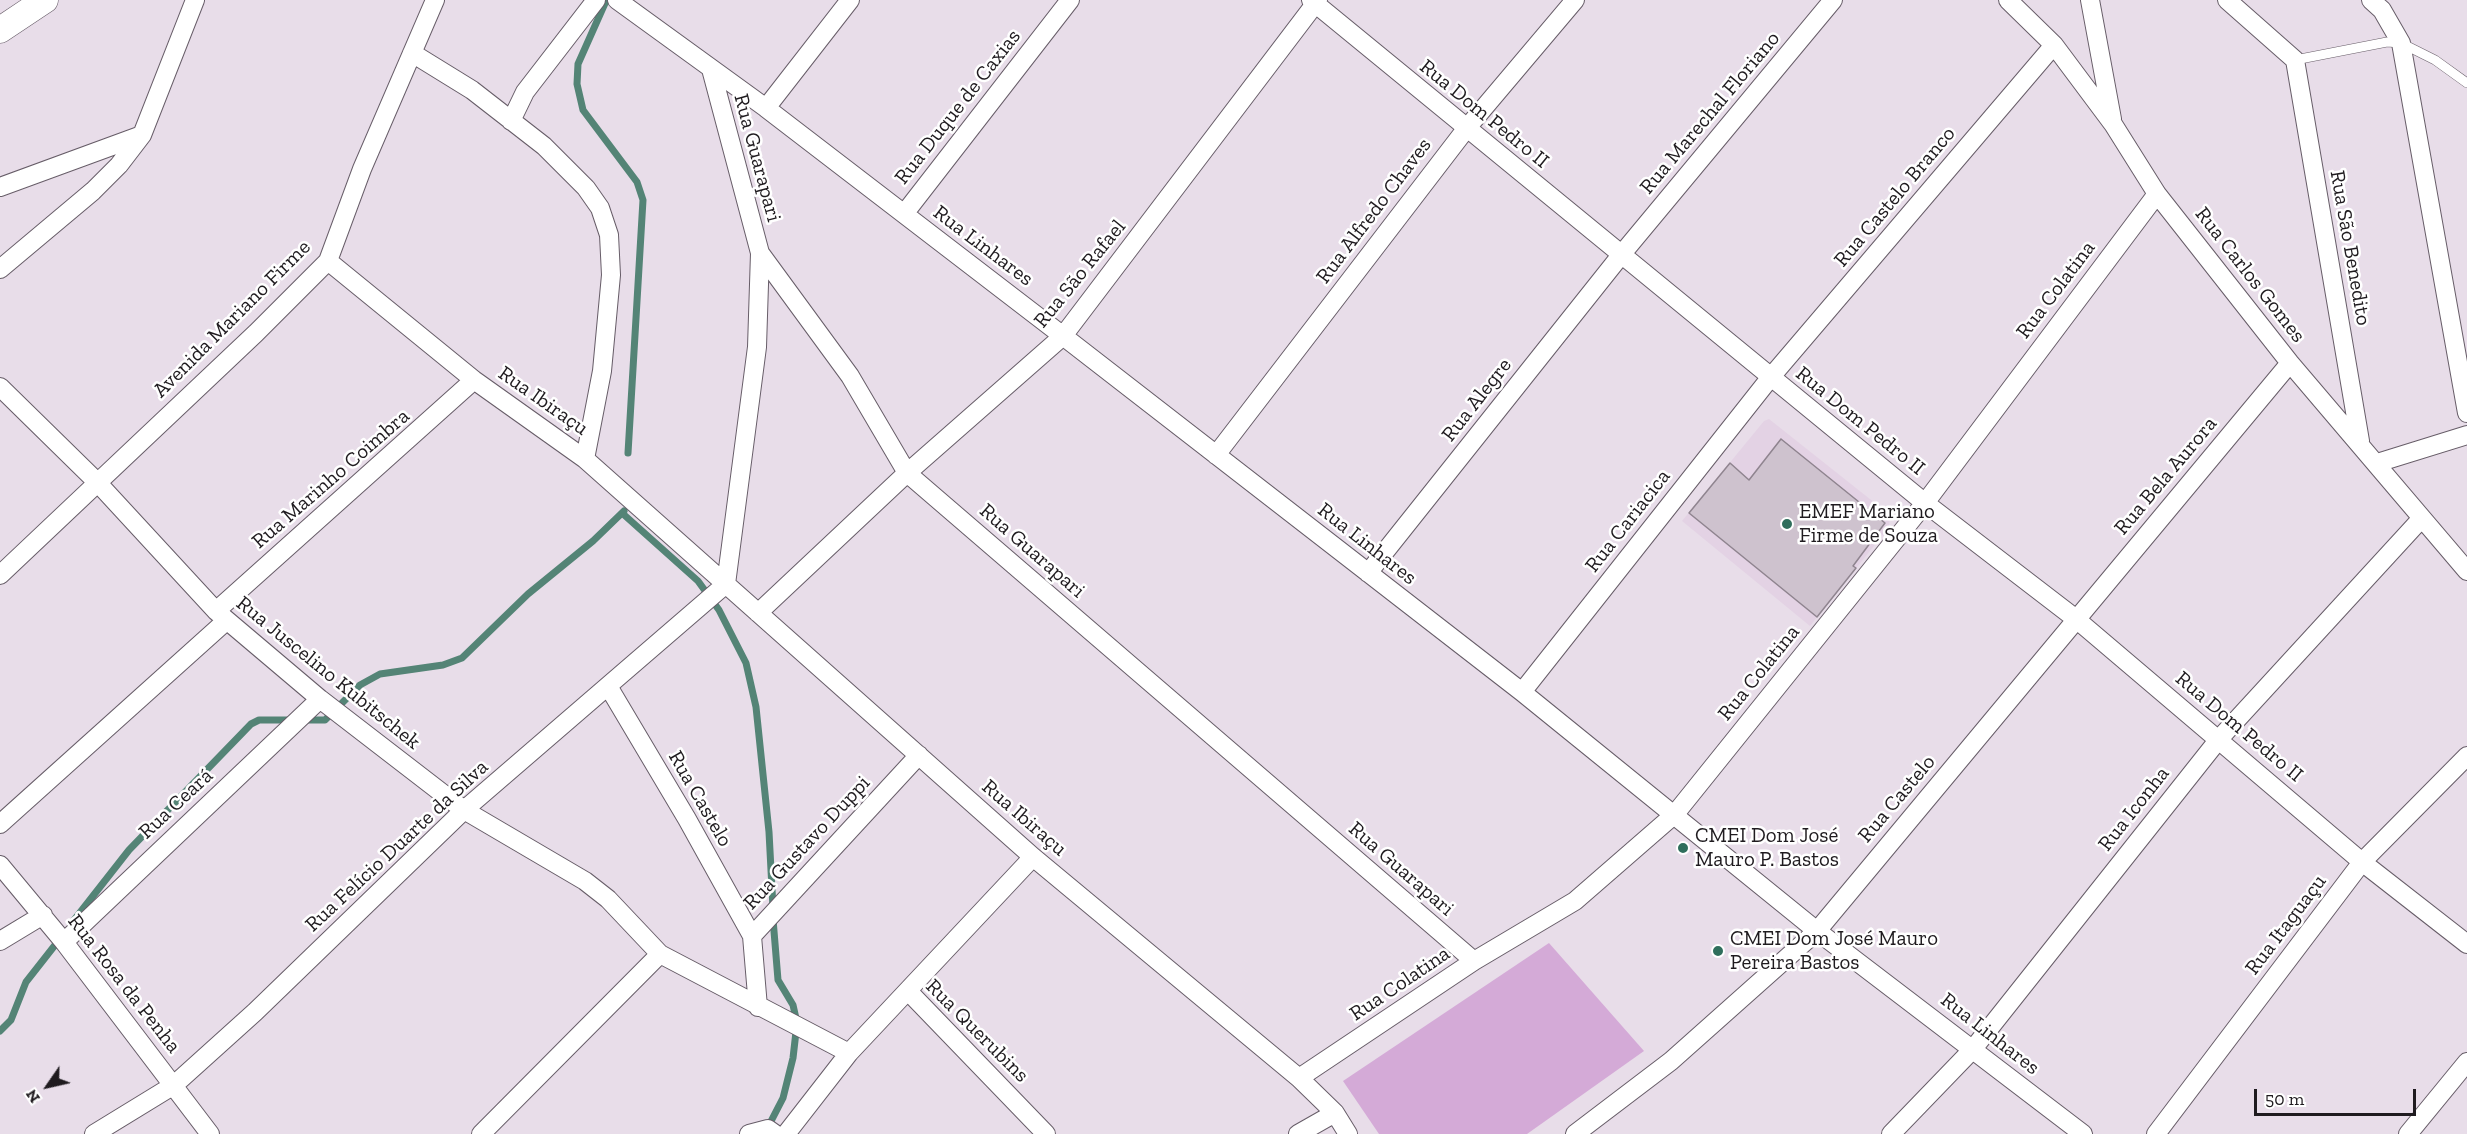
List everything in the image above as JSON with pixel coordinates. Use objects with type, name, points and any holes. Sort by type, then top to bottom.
[{"type":"street","points":[[0,30],[45,0]]},
{"type":"street","points":[[0,269],[93,191],[119,165],[142,135],[195,0]]},
{"type":"street","name":"Avenida Mariano Firme","points":[[0,575],[256,333],[328,261],[362,169],[435,0]]},
{"type":"street","points":[[511,121],[525,92],[596,0]]},
{"type":"street","points":[[766,108],[850,0]]},
{"type":"street","name":"Rua Duque de Caxias","points":[[904,214],[1070,0]]},
{"type":"street","name":"Rua Alfredo Chaves","points":[[1216,455],[1466,129],[1575,0]]},
{"type":"street","name":"Rua Marechal Floriano","points":[[1621,255],[1833,0]]},
{"type":"street","name":"Rua Carlos Gomes","points":[[2008,0],[2054,45],[2113,124],[2157,194],[2290,363],[2467,571]]},
{"type":"street","points":[[2090,0],[2113,124]]},
{"type":"street","points":[[2227,0],[2295,60]]},
{"type":"street","points":[[2371,0],[2382,10],[2401,43],[2467,414]]},
{"type":"street","name":"Rua Dom Pedro II","points":[[1315,1],[1466,129],[1770,378],[1925,503],[2076,619],[2362,862],[2467,944]]},
{"type":"street","name":"Rua São Rafael","points":[[758,613],[907,473],[1064,336],[1315,1]]},
{"type":"street","name":"Rua Linhares","points":[[623,2],[766,108],[1064,336],[1521,692],[1675,814],[1817,931],[2083,1134]]},
{"type":"street","name":"Rua Castelo Branco","points":[[1770,378],[2054,45]]},
{"type":"street","points":[[412,53],[472,90],[544,146],[586,188],[600,208],[609,235],[611,275],[602,371],[585,459]]},
{"type":"street","name":"Rua São Benedito","points":[[2295,60],[2360,443]]},
{"type":"street","name":"Rua Guarapari","points":[[711,69],[760,253],[850,376],[907,473],[1474,962]]},
{"type":"street","points":[[0,187],[142,135]]},
{"type":"street","name":"Rua Colatina","points":[[1299,1078],[1474,962],[1575,901],[1675,814],[1925,503],[2157,194]]},
{"type":"street","points":[[726,584],[758,347],[760,253]]},
{"type":"street","name":"Rua Alegre","points":[[1368,573],[1621,255]]},
{"type":"street","name":"Rua Ibiraçu","points":[[328,261],[474,381],[585,459],[1033,857],[1299,1078],[1335,1113],[1348,1134]]},
{"type":"street","name":"Rua Bela Aurora","points":[[2076,619],[2290,363]]},
{"type":"street","name":"Rua Cariacica","points":[[1521,692],[1770,378]]},
{"type":"street","name":"Rua Marinho Coimbra","points":[[0,825],[474,381]]},
{"type":"street","name":"Rua Juscelino Kubitschek","points":[[0,387],[97,482],[221,616],[320,699],[464,810],[585,880],[608,899],[660,954]]},
{"type":"street","points":[[2377,463],[2467,435]]},
{"type":"street","name":"Rua Iconha","points":[[1891,1134],[1973,1049],[2218,739],[2421,519]]},
{"type":"street","name":"Rua Felício Duarte da Silva","points":[[94,1134],[174,1085],[255,1012],[464,810],[726,584]]},
{"type":"street","name":"Rua Castelo","points":[[1575,1134],[1671,1061],[1817,931],[2076,619]]},
{"type":"street","name":"Rua Castelo","points":[[608,686],[687,819],[752,936]]},
{"type":"street","name":"Rua Ceará","points":[[64,942],[320,699]]},
{"type":"street","name":"Rua Gustavo Duppi","points":[[758,1007],[752,936],[919,755]]},
{"type":"street","name":"Rua Itaguaçu","points":[[2156,1134],[2362,862],[2467,756]]},
{"type":"street","points":[[908,991],[1033,857]]},
{"type":"street","name":"Rua Rosa da Penha","points":[[0,865],[43,915],[210,1134]]},
{"type":"street","points":[[0,941],[43,915]]},
{"type":"street","points":[[481,1134],[660,954],[849,1053]]},
{"type":"street","name":"Rua Querubins","points":[[786,1134],[849,1053],[908,991],[1046,1134]]},
{"type":"street","points":[[2408,1134],[2467,1062]]},
{"type":"street","points":[[1298,1134],[1335,1113]]},
{"type":"street","points":[[749,1134],[772,1132]]},
{"type":"lane","points":[[2295,60],[2387,42],[2401,43],[2435,60],[2467,83]]},
{"type":"shaded area","name":"EMEF Mariano Firme de Souza","points":[[1769,419],[1890,515],[1889,527],[1810,626],[1682,521],[1764,421]]},
{"type":"shaded area","points":[[1549,943],[1644,1051],[1527,1134],[1379,1134],[1343,1081]]},
{"type":"building","name":"EMEF Mariano Firme de Souza","points":[[1781,439],[1885,523],[1853,566],[1856,568],[1817,617],[1689,513],[1730,463],[1749,480]]},
{"type":"waterway","points":[[606,1],[578,64],[577,84],[583,110],[637,182],[643,200],[628,453]]},
{"type":"waterway","points":[[71,924],[129,850],[251,724],[259,720],[325,720],[360,685],[380,674],[443,665],[462,658],[528,594],[593,541],[624,511]]},
{"type":"waterway","points":[[622,513],[698,581],[719,610],[746,663],[756,707],[769,832],[773,908]]},
{"type":"waterway","points":[[767,1129],[783,1098],[793,1058],[797,1023],[793,1005],[778,980],[773,919]]},
{"type":"waterway","points":[[0,1031],[11,1020],[26,982],[59,940]]},
{"type":"place","name":"EMEF Mariano Firme de Souza","points":[[1787,524]]},
{"type":"place","name":"CMEI Dom José Mauro P. Bastos","points":[[1683,848]]},
{"type":"place","name":"CMEI Dom José Mauro Pereira Bastos","points":[[1718,951]]}]
